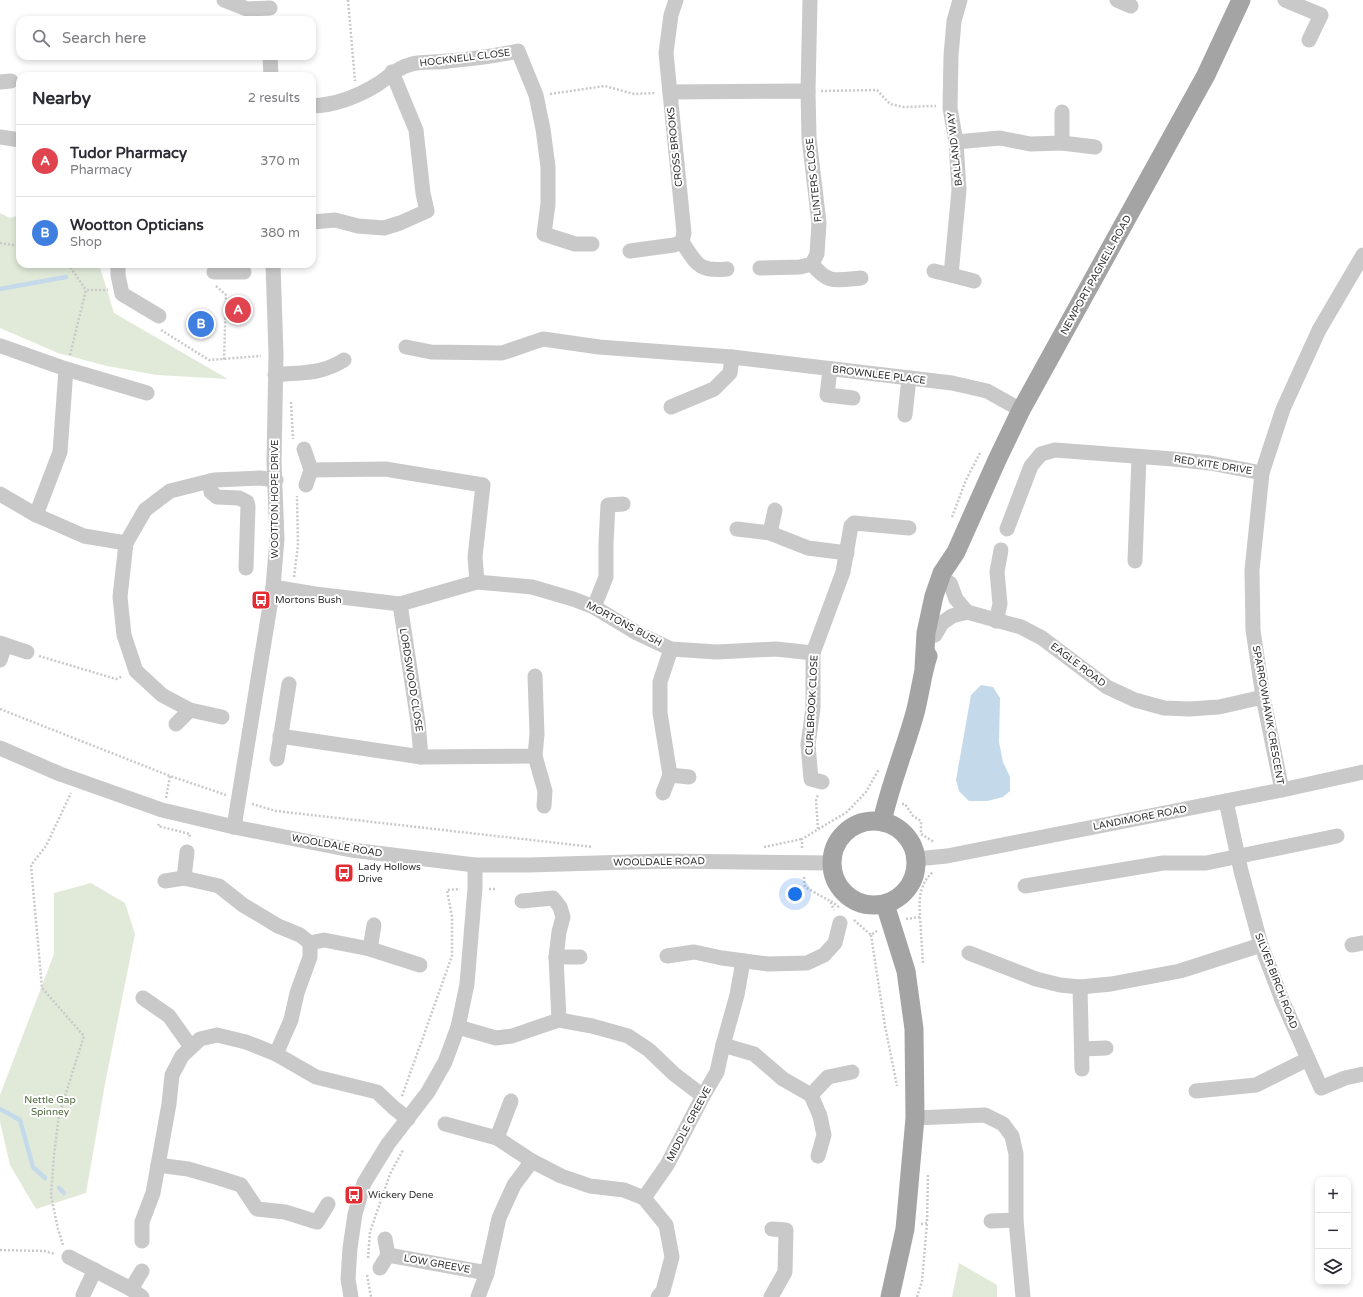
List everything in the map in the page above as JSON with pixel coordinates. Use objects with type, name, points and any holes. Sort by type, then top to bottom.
[{"type":"main road","name":"NEWPORT PAGNELL ROAD","points":[[924,668],[926,633],[934,596],[942,573],[956,552],[996,460],[1021,410],[1206,75],[1241,0]]},
{"type":"main road","name":"NEWPORT PAGNELL ROAD","points":[[882,822],[886,802],[915,712],[924,668],[950,582],[956,552]]},
{"type":"main road","points":[[867,821],[882,822],[894,826],[905,835],[912,846],[925,858],[909,887],[898,898],[888,912],[855,901],[842,892],[834,878],[831,863],[834,848],[842,836],[853,826],[867,821]]},
{"type":"main road","points":[[888,912],[906,971],[914,1029],[915,1118],[905,1229],[890,1297]]},
{"type":"street","points":[[224,0],[246,9],[270,9]]},
{"type":"street","name":"CROSS BROOKS","points":[[676,0],[671,15],[666,54],[684,234],[682,242]]},
{"type":"street","name":"FLINTERS CLOSE","points":[[810,0],[808,91],[809,138],[819,223],[817,254],[812,264]]},
{"type":"street","name":"BALLAND WAY","points":[[951,276],[959,190],[956,142],[950,108],[951,56],[954,21],[960,0]]},
{"type":"street","points":[[1117,0],[1131,6]]},
{"type":"street","points":[[1285,0],[1321,15],[1309,40]]},
{"type":"street","name":"HOCKNELL CLOSE","points":[[316,106],[326,106],[357,97],[379,83],[392,72],[409,65],[498,55],[518,51],[536,95],[543,129],[548,167],[548,204],[544,234],[575,244],[592,244]]},
{"type":"street","points":[[270,60],[271,72]]},
{"type":"street","points":[[316,222],[335,220],[358,226],[384,228],[400,223],[427,211],[423,193],[416,130],[392,72]]},
{"type":"street","points":[[670,92],[808,91]]},
{"type":"street","points":[[1062,112],[1062,143]]},
{"type":"street","points":[[0,137],[16,139]]},
{"type":"street","points":[[956,142],[1000,138],[1030,144],[1062,143],[1095,147]]},
{"type":"street","points":[[630,251],[674,245],[682,242],[697,263],[703,268],[714,270],[727,269]]},
{"type":"street","name":"SPARROWHAWK CRESCENT","points":[[1282,790],[1263,697],[1253,630],[1252,570],[1262,474],[1283,409],[1318,330],[1363,255]]},
{"type":"street","points":[[760,268],[800,267],[812,264],[825,278],[834,280],[861,278]]},
{"type":"street","points":[[118,268],[122,294],[157,322]]},
{"type":"street","name":"WOOTTON HOPE DRIVE","points":[[234,826],[273,587],[277,539],[276,480],[274,462],[282,374],[276,354],[273,268]]},
{"type":"street","points":[[934,271],[974,281]]},
{"type":"street","points":[[214,274],[244,272]]},
{"type":"street","name":"BROWNLEE PLACE","points":[[406,347],[432,352],[502,354],[542,339],[599,346],[732,357],[952,383],[987,391],[1021,410]]},
{"type":"street","points":[[1,346],[66,369],[146,393]]},
{"type":"street","points":[[671,407],[714,389],[730,373],[732,357]]},
{"type":"street","points":[[282,374],[315,372],[344,360]]},
{"type":"street","points":[[36,515],[60,452],[66,369]]},
{"type":"street","points":[[830,369],[827,395],[853,398]]},
{"type":"street","points":[[905,415],[909,378]]},
{"type":"street","points":[[299,446],[311,470]]},
{"type":"street","name":"RED KITE DRIVE","points":[[1007,529],[1031,466],[1041,454],[1054,450],[1210,463],[1262,474]]},
{"type":"street","points":[[1135,561],[1139,457]]},
{"type":"street","points":[[311,470],[385,469],[482,485],[475,557],[477,582]]},
{"type":"street","points":[[301,488],[311,470]]},
{"type":"street","points":[[222,717],[190,710],[162,695],[136,671],[124,634],[120,597],[126,543],[145,510],[170,491],[210,481],[260,478],[276,480]]},
{"type":"street","points":[[210,481],[211,492],[217,497],[239,498],[247,502],[246,568]]},
{"type":"street","points":[[0,494],[36,515],[84,536],[126,543]]},
{"type":"street","points":[[594,607],[606,577],[608,505],[624,504]]},
{"type":"street","points":[[770,533],[775,510]]},
{"type":"street","name":"CURLBROOK CLOSE","points":[[822,782],[811,779],[808,745],[813,708],[813,653],[843,572],[851,526],[854,523],[909,528]]},
{"type":"street","points":[[737,529],[770,533],[808,548],[847,553]]},
{"type":"street","points":[[996,621],[1000,604],[997,572],[1001,550]]},
{"type":"street","name":"MORTONS BUSH","points":[[273,587],[400,604],[477,582],[532,587],[594,607],[637,633],[671,649],[717,652],[776,649],[813,653]]},
{"type":"street","points":[[935,635],[942,624],[952,616],[967,612],[956,599],[950,582]]},
{"type":"street","name":"LORDSWOOD CLOSE","points":[[400,604],[418,722],[421,757]]},
{"type":"street","name":"EAGLE ROAD","points":[[967,612],[1021,627],[1042,638],[1107,687],[1135,700],[1164,708],[1189,709],[1219,707],[1263,697]]},
{"type":"street","points":[[0,660],[3,644],[27,652]]},
{"type":"street","points":[[663,793],[670,775],[660,713],[660,682],[671,649]]},
{"type":"street","points":[[535,676],[537,734],[535,756],[545,791],[544,806]]},
{"type":"street","points":[[277,759],[289,684]]},
{"type":"street","points":[[176,724],[190,710]]},
{"type":"street","points":[[280,736],[421,757],[535,756]]},
{"type":"street","name":"WOOLDALE ROAD","points":[[0,748],[76,779],[162,810],[351,850],[475,865],[664,861],[831,863]]},
{"type":"street","name":"LANDIMORE ROAD","points":[[925,858],[947,856],[1282,790],[1363,772]]},
{"type":"street","points":[[670,775],[689,777]]},
{"type":"street","name":"SILVER BIRCH ROAD","points":[[1226,801],[1238,857],[1261,946],[1282,1000],[1321,1088],[1345,1078],[1363,1074]]},
{"type":"street","points":[[1024,886],[1163,863],[1206,863],[1338,836]]},
{"type":"street","points":[[184,878],[187,852]]},
{"type":"street","points":[[350,1297],[348,1279],[350,1248],[355,1214],[364,1184],[388,1144],[428,1092],[445,1062],[458,1027],[468,984],[475,888],[475,865]]},
{"type":"street","points":[[165,880],[184,878],[219,886],[243,905],[278,926],[300,935],[310,943]]},
{"type":"street","points":[[522,901],[553,898],[560,907],[563,917],[559,932],[556,957],[560,1020]]},
{"type":"street","points":[[667,956],[694,952],[722,958],[768,964],[807,963],[824,955],[835,943],[843,916]]},
{"type":"street","points":[[370,949],[374,925]]},
{"type":"street","points":[[310,943],[324,940],[370,949],[420,965]]},
{"type":"street","points":[[276,1054],[291,1020],[297,993],[310,957],[310,943]]},
{"type":"street","points":[[969,953],[1036,979],[1060,985],[1080,987],[1111,984],[1180,971],[1261,946]]},
{"type":"street","points":[[556,957],[580,957]]},
{"type":"street","name":"MIDDLE GREEVE","points":[[644,1198],[667,1165],[717,1072],[737,995],[743,960]]},
{"type":"street","points":[[1080,987],[1082,1069]]},
{"type":"street","points":[[143,998],[169,1016],[191,1047]]},
{"type":"street","points":[[458,1027],[496,1038],[512,1036],[560,1020],[592,1026],[628,1036],[649,1050],[674,1074],[703,1096]]},
{"type":"street","points":[[142,1241],[142,1222],[153,1193],[169,1104],[172,1075],[182,1056],[200,1039],[217,1035],[246,1042],[276,1054],[316,1077],[378,1092],[408,1119]]},
{"type":"street","points":[[723,1045],[754,1054],[783,1079],[811,1095],[820,1116],[824,1135],[818,1156]]},
{"type":"street","points":[[1082,1049],[1106,1048]]},
{"type":"street","points":[[1196,1091],[1256,1085],[1308,1059]]},
{"type":"street","points":[[811,1095],[828,1077],[852,1072]]},
{"type":"street","points":[[497,1138],[511,1101]]},
{"type":"street","points":[[915,1118],[985,1115],[1002,1124],[1012,1136],[1016,1154],[1016,1220],[1023,1297]]},
{"type":"street","points":[[445,1124],[497,1138],[532,1161],[561,1176],[590,1186],[624,1190],[644,1198],[666,1225],[672,1257],[665,1295]]},
{"type":"street","points":[[478,1297],[487,1273],[499,1218],[514,1185],[532,1161]]},
{"type":"street","points":[[158,1165],[188,1169],[216,1176],[240,1185],[257,1209],[285,1212],[317,1222],[328,1204]]},
{"type":"street","points":[[991,1220],[1016,1220]]},
{"type":"street","points":[[771,1297],[785,1272],[786,1230],[772,1229]]},
{"type":"street","points":[[376,1263],[385,1239]]},
{"type":"street","points":[[70,1257],[137,1293],[142,1271]]},
{"type":"street","name":"LOW GREEVE","points":[[376,1263],[487,1273]]},
{"type":"street","points":[[83,1295],[94,1270]]},
{"type":"path","points":[[348,0],[357,97]]},
{"type":"path","points":[[536,95],[605,86],[634,94],[670,92]]},
{"type":"path","points":[[808,91],[876,90],[890,104],[904,107],[935,106],[950,108]]},
{"type":"path","points":[[0,243],[16,245]]},
{"type":"path","points":[[66,369],[86,290],[71,268]]},
{"type":"path","points":[[214,274],[226,295],[224,360]]},
{"type":"path","points":[[86,290],[112,290]]},
{"type":"path","points":[[157,322],[209,360],[224,360],[276,354]]},
{"type":"path","points":[[282,374],[299,446]]},
{"type":"path","points":[[292,590],[298,545],[301,488]]},
{"type":"path","points":[[27,652],[116,678],[136,671]]},
{"type":"path","points":[[0,709],[170,776]]},
{"type":"path","points":[[70,1257],[61,1243],[51,1196],[59,1115],[84,1036],[42,988],[31,865],[46,846],[69,799],[76,779]]},
{"type":"path","points":[[818,829],[816,801],[822,782]]},
{"type":"path","points":[[866,792],[886,802],[905,804],[913,816],[921,821],[921,834],[934,842],[925,858],[937,868],[927,877],[921,890],[919,900],[920,917],[888,912],[872,935],[897,1087]]},
{"type":"path","points":[[337,818],[598,848]]},
{"type":"path","points":[[158,826],[190,834],[187,852]]},
{"type":"path","points":[[394,1108],[402,1098],[452,956],[452,917],[447,890],[475,888],[497,889]]},
{"type":"path","points":[[830,901],[843,916],[872,935]]},
{"type":"path","points":[[371,1297],[367,1275],[376,1263],[370,1232],[390,1174],[405,1147]]},
{"type":"path","points":[[918,1297],[922,1280],[927,1222]]},
{"type":"path","points":[[0,1250],[44,1251],[70,1257]]},
{"type":"green space","points":[[0,213],[10,218],[16,216],[16,268],[100,268],[114,313],[228,379],[157,375],[107,366],[58,353],[0,328]]},
{"type":"green space","name":"Nettle Gap Spinney","points":[[91,883],[125,903],[135,934],[105,1084],[86,1193],[36,1209],[10,1165],[0,1122],[0,1095],[54,954],[54,893]]},
{"type":"green space","points":[[959,1263],[997,1285],[997,1297],[952,1297]]},
{"type":"water","points":[[981,685],[993,687],[1000,698],[999,742],[1003,762],[1010,777],[1010,791],[1003,797],[987,801],[969,801],[959,791],[956,780],[971,695]]},
{"type":"waterway","points":[[0,289],[66,277]]},
{"type":"waterway","points":[[0,1109],[20,1120],[33,1167],[45,1178]]},
{"type":"waterway","points":[[59,1188],[64,1193]]},
{"type":"place","name":"Tudor Pharmacy","points":[[238,310]]},
{"type":"place","name":"Wootton Opticians","points":[[201,324]]},
{"type":"place","name":"Mortons Bush","points":[[261,600]]},
{"type":"place","name":"Lady Hollows Drive","points":[[344,873]]},
{"type":"place","name":"Wickery Dene","points":[[354,1195]]}]
